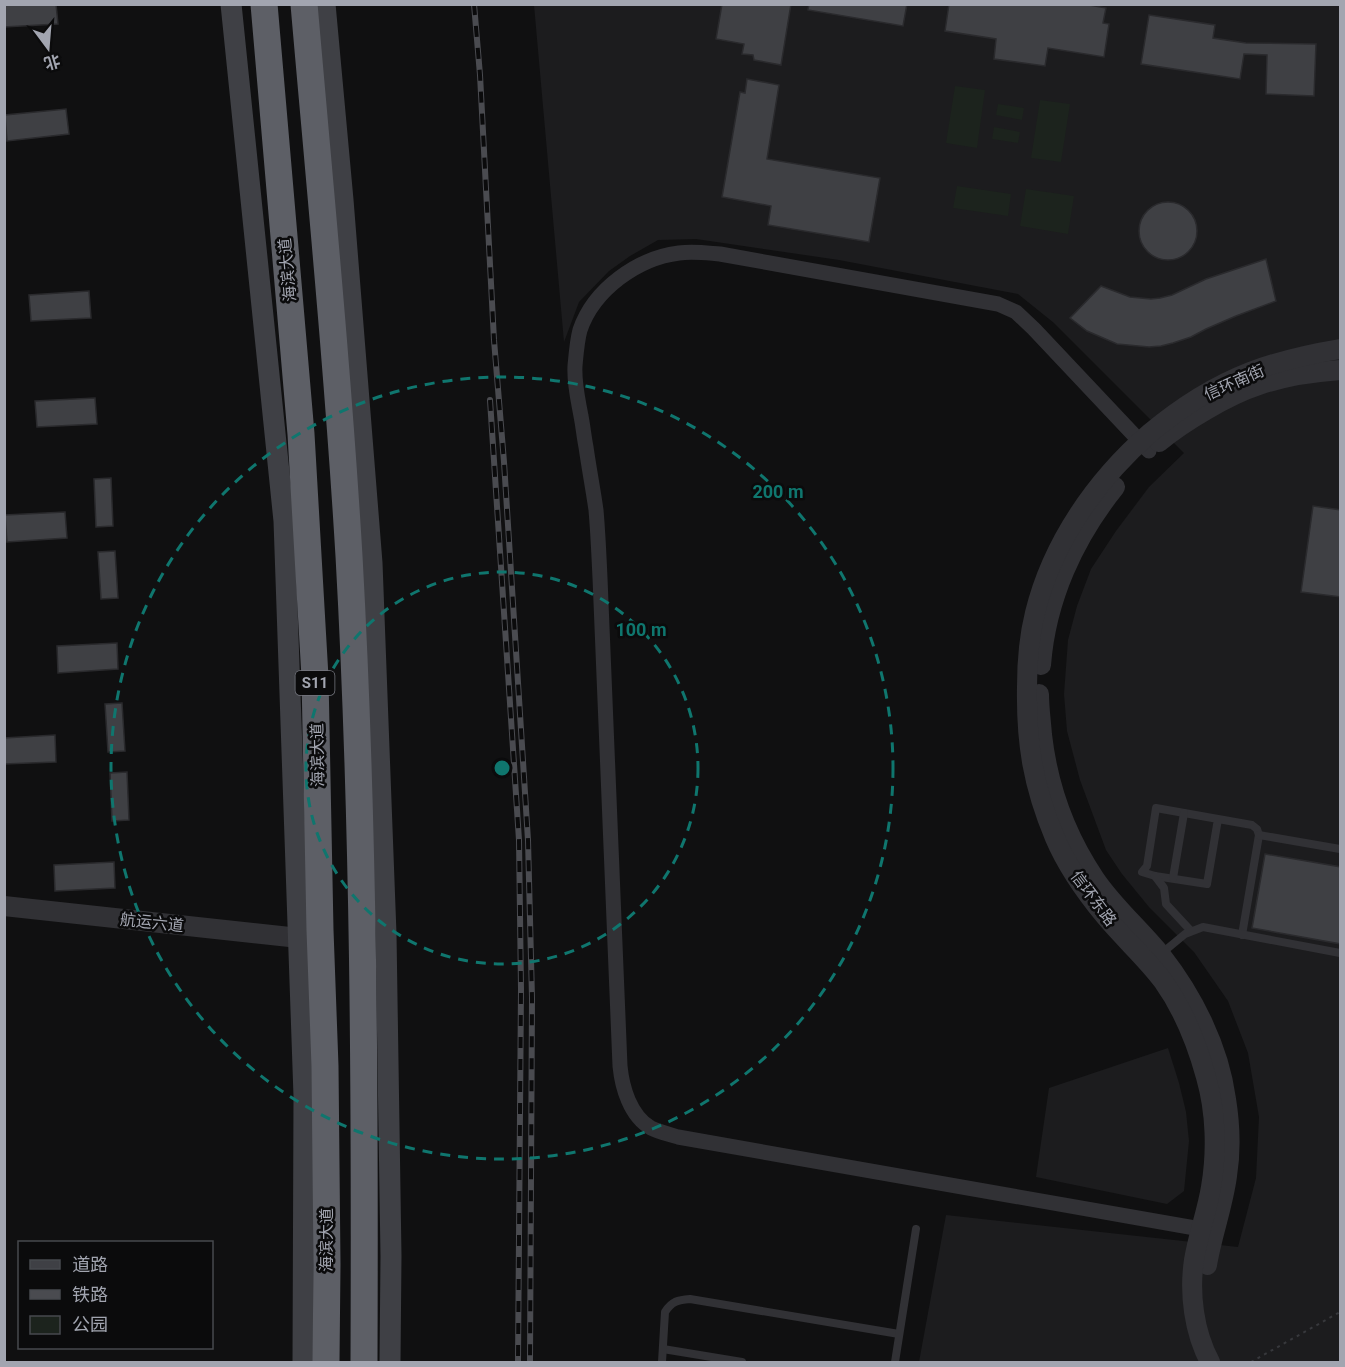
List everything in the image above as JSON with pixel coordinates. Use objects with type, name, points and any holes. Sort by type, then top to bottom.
[{"type":"highway","name":"海滨大道","points":[[264,4],[301,434],[314,666],[325,1066],[326,1362]]},
{"type":"highway","name":"S11","points":[[304,4],[349,555],[361,862],[365,1093],[364,1362]]},
{"type":"main road","points":[[231,4],[284,521],[304,1096],[303,1362]]},
{"type":"main road","points":[[325,4],[372,563],[386,934],[391,1244],[390,1362]]},
{"type":"street","points":[[1145,446],[1034,329],[1016,312],[998,304],[720,254],[679,253],[655,258],[617,280],[602,294],[580,331],[575,368],[576,391],[596,510],[620,1066],[622,1082],[627,1095],[640,1118],[649,1127],[678,1137],[1208,1230]]},
{"type":"street","name":"信环南街","points":[[1145,446],[1183,407],[1250,372],[1293,359],[1335,359]]},
{"type":"street","name":"信环东路","points":[[1145,446],[1114,469],[1086,502],[1049,572],[1036,611],[1027,668],[1028,735],[1034,776],[1060,849],[1077,878],[1105,916],[1155,959],[1201,1059],[1207,1079],[1213,1118],[1214,1161],[1204,1295],[1210,1331],[1225,1362]]},
{"type":"street","name":"航运六道","points":[[4,906],[299,938]]},
{"type":"street","name":"信环东路","points":[[1208,1230],[1194,1258],[1192,1292],[1198,1332],[1210,1362]]},
{"type":"lane","points":[[1218,819],[1207,884],[1142,872],[1147,866],[1156,808],[1252,825],[1257,829],[1259,835],[1242,935]]},
{"type":"lane","points":[[1173,878],[1184,813]]},
{"type":"lane","points":[[1259,835],[1341,849]]},
{"type":"lane","points":[[1155,876],[1164,888],[1166,904],[1191,931]]},
{"type":"lane","points":[[1155,959],[1185,934],[1203,927],[1341,953]]},
{"type":"lane","points":[[895,1362],[916,1229]]},
{"type":"lane","points":[[663,1362],[665,1312],[669,1305],[680,1300],[690,1299],[899,1334]]},
{"type":"lane","points":[[663,1349],[742,1362]]},
{"type":"path","points":[[1251,1362],[1341,1312]]},
{"type":"shaded area","points":[[534,5],[1340,5],[1340,1362],[919,1362],[946,1215],[1238,1247],[1256,1178],[1259,1117],[1248,1053],[1228,1001],[1194,952],[1149,907],[1106,850],[1080,780],[1067,731],[1064,694],[1068,640],[1077,606],[1091,569],[1149,487],[1184,453],[1054,323],[1018,294],[839,260],[696,239],[658,240],[609,271],[579,302],[564,342]]},
{"type":"shaded area","points":[[1168,1048],[1186,1112],[1189,1141],[1184,1191],[1167,1204],[1036,1177],[1049,1088]]},
{"type":"green space","points":[[955,86],[985,90],[977,148],[946,143]]},
{"type":"green space","points":[[1040,100],[1070,104],[1061,162],[1031,158]]},
{"type":"green space","points":[[998,104],[1024,108],[1022,120],[996,115]]},
{"type":"green space","points":[[994,127],[1020,132],[1018,143],[992,139]]},
{"type":"green space","points":[[957,186],[1011,194],[1008,216],[953,208]]},
{"type":"green space","points":[[1026,189],[1074,196],[1068,234],[1020,226]]},
{"type":"building","points":[[4,4],[56,4],[58,24],[4,27]]},
{"type":"building","points":[[722,4],[791,4],[781,65],[754,60],[753,55],[742,54],[744,44],[716,39]]},
{"type":"building","points":[[809,4],[907,4],[903,26],[808,10]]},
{"type":"building","points":[[949,4],[1084,4],[1106,8],[1103,23],[1109,24],[1104,57],[1048,48],[1045,66],[994,59],[996,39],[945,31]]},
{"type":"building","points":[[1149,15],[1215,25],[1213,38],[1246,43],[1316,44],[1314,96],[1266,94],[1267,55],[1244,54],[1240,79],[1141,64]]},
{"type":"building","points":[[747,79],[779,85],[767,159],[880,178],[869,242],[768,225],[771,206],[722,197],[740,92],[745,93]]},
{"type":"building","points":[[66,109],[69,134],[7,141],[5,115]]},
{"type":"building","points":[[1168,202],[1184,207],[1192,215],[1197,231],[1192,247],[1184,255],[1168,260],[1152,255],[1144,247],[1139,231],[1144,215],[1152,207]]},
{"type":"building","points":[[1266,259],[1276,301],[1173,343],[1149,347],[1117,344],[1087,331],[1070,318],[1101,286],[1130,297],[1160,298],[1172,295],[1206,279]]},
{"type":"building","points":[[89,291],[91,318],[31,321],[29,295]]},
{"type":"building","points":[[95,398],[97,424],[37,427],[35,401]]},
{"type":"building","points":[[111,478],[113,526],[96,527],[94,479]]},
{"type":"building","points":[[1313,506],[1341,510],[1341,597],[1301,592]]},
{"type":"building","points":[[65,512],[67,538],[7,542],[5,515]]},
{"type":"building","points":[[115,551],[118,598],[101,599],[98,552]]},
{"type":"building","points":[[117,643],[118,669],[58,673],[57,646]]},
{"type":"building","points":[[122,703],[125,751],[108,752],[105,704]]},
{"type":"building","points":[[55,735],[56,762],[4,764],[4,738]]},
{"type":"building","points":[[127,772],[129,820],[112,821],[110,773]]},
{"type":"building","points":[[1265,854],[1341,867],[1341,944],[1252,928]]},
{"type":"building","points":[[114,862],[115,888],[55,891],[54,865]]},
{"type":"railway","points":[[474,4],[528,840],[532,998],[530,1362]]},
{"type":"railway","points":[[490,400],[519,840],[521,989],[518,1362]]}]
